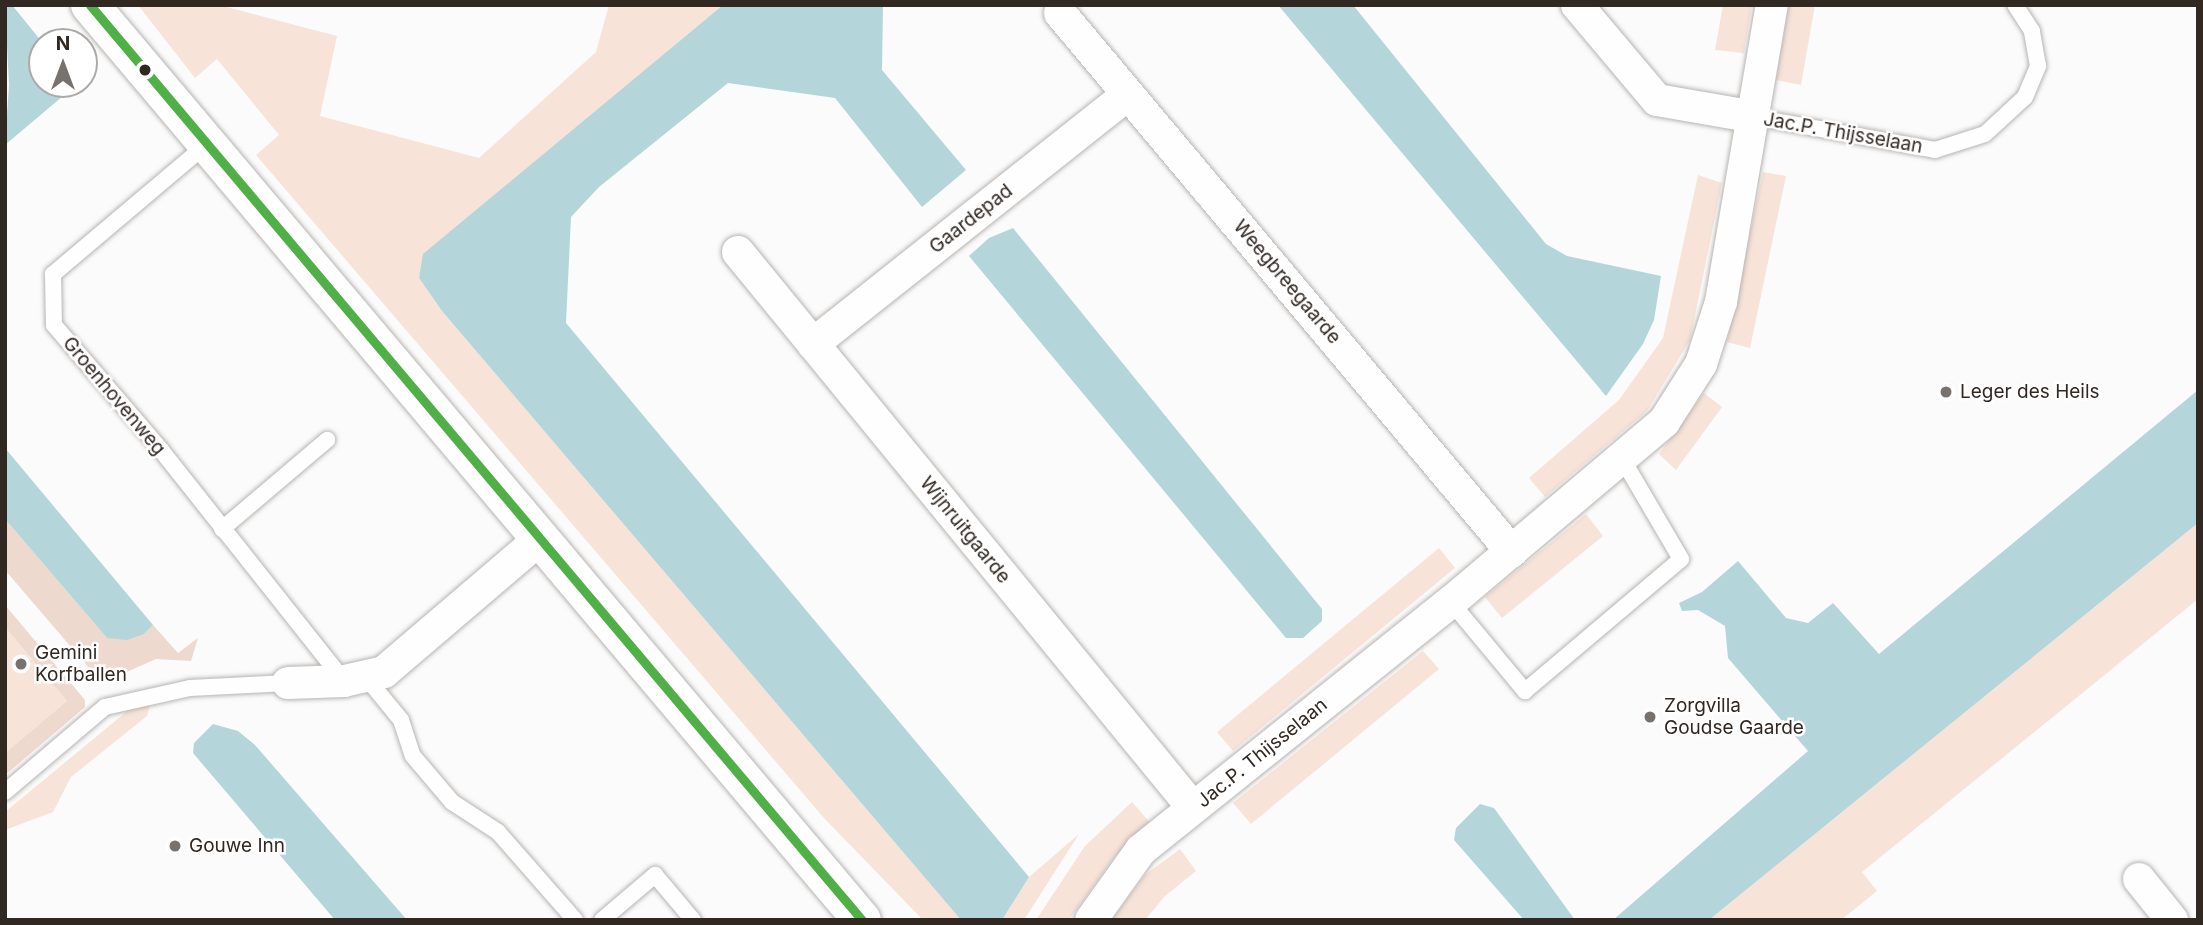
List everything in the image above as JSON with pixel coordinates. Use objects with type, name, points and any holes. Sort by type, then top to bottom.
[{"type":"street","points":[[90,5],[862,920]]},
{"type":"street","points":[[1577,5],[1657,100],[1754,117]]},
{"type":"street","name":"Jac.P. Thijsselaan","points":[[1091,920],[1141,850],[1451,602],[1664,422],[1701,364],[1721,302],[1772,5]]},
{"type":"street","name":"Weegbreegaarde","points":[[1060,13],[1512,552]]},
{"type":"street","name":"Gaardepad","points":[[813,344],[1128,94]]},
{"type":"street","name":"Wijnruitgaarde","points":[[738,252],[1193,808]]},
{"type":"street","points":[[288,683],[354,679],[384,672],[541,538]]},
{"type":"street","points":[[2139,879],[2172,920]]},
{"type":"lane","name":"Jac.P. Thijsselaan","points":[[1754,117],[1935,150],[1985,134],[2025,97],[2038,66],[2032,32],[2015,5]]},
{"type":"lane","name":"Groenhovenweg","points":[[207,144],[53,274],[54,325],[222,529],[354,679],[401,720],[413,756],[452,802],[498,832],[575,920]]},
{"type":"lane","points":[[222,529],[327,440]]},
{"type":"lane","points":[[1451,602],[1525,691],[1681,559],[1622,460]]},
{"type":"lane","points":[[5,792],[104,707],[190,688],[288,683]]},
{"type":"lane","points":[[602,920],[654,875],[694,920]]},
{"type":"shaded area","points":[[138,5],[219,5],[337,36],[320,116],[479,158],[596,52],[609,5],[723,5],[424,254],[419,278],[442,311],[961,920],[923,920],[824,818],[256,155],[279,135],[217,59],[195,78]]},
{"type":"shaded area","points":[[1723,5],[1752,5],[1744,53],[1715,50]]},
{"type":"shaded area","points":[[1789,5],[1815,5],[1801,85],[1776,80]]},
{"type":"shaded area","points":[[1763,172],[1786,176],[1750,348],[1727,342]]},
{"type":"shaded area","points":[[1698,175],[1722,183],[1690,340],[1647,411],[1545,497],[1529,478],[1619,400],[1663,338]]},
{"type":"shaded area","points":[[1704,393],[1722,407],[1676,470],[1659,454]]},
{"type":"shaded area","points":[[1586,514],[1603,536],[1502,618],[1485,597]]},
{"type":"shaded area","points":[[5,519],[107,638],[144,634],[153,625],[178,653],[198,638],[191,661],[156,659],[102,683],[5,570]]},
{"type":"shaded area","points":[[2198,523],[2198,599],[1862,872],[1877,891],[1841,920],[1709,920]]},
{"type":"shaded area","points":[[1439,548],[1455,568],[1233,751],[1217,732]]},
{"type":"shaded area","points":[[5,605],[85,700],[85,707],[5,775],[5,753],[67,701],[5,627]]},
{"type":"shaded area","name":"Gemini Korfballen","points":[[5,627],[67,701],[5,753]]},
{"type":"shaded area","points":[[1423,651],[1439,669],[1251,824],[1233,803]]},
{"type":"shaded area","points":[[143,698],[150,704],[147,716],[71,777],[53,812],[5,830],[5,812]]},
{"type":"shaded area","points":[[1132,802],[1151,824],[1115,856],[1069,920],[1036,920],[1085,846]]},
{"type":"shaded area","points":[[1079,834],[1024,920],[1002,920],[1029,877]]},
{"type":"shaded area","points":[[1180,849],[1196,871],[1165,896],[1145,920],[1112,920],[1145,875]]},
{"type":"water","points":[[5,5],[12,5],[31,28],[28,28],[28,98],[61,98],[5,145],[9,85]]},
{"type":"water","points":[[723,5],[883,5],[882,70],[966,170],[922,207],[835,98],[728,83],[599,187],[571,217],[566,323],[1029,877],[1002,920],[961,920],[442,311],[419,278],[423,254]]},
{"type":"water","points":[[1278,5],[1353,5],[1546,244],[1567,256],[1661,276],[1654,320],[1643,344],[1606,396]]},
{"type":"water","points":[[1013,228],[1322,609],[1322,621],[1303,638],[1286,638],[969,256],[989,238]]},
{"type":"water","points":[[2198,390],[2198,523],[1709,920],[1613,920],[1808,751],[1728,658],[1725,626],[1698,610],[1682,611],[1679,603],[1702,592],[1738,561],[1786,618],[1808,623],[1833,603],[1879,654]]},
{"type":"water","points":[[5,448],[153,625],[144,634],[127,640],[107,638],[5,519]]},
{"type":"water","points":[[213,724],[238,731],[255,745],[407,920],[335,920],[193,753],[194,743]]},
{"type":"water","points":[[1480,804],[1494,808],[1575,920],[1524,920],[1454,840],[1456,828]]},
{"type":"transit line","points":[[90,5],[862,920]]},
{"type":"place","name":"Leger des Heils","points":[[1946,392]]},
{"type":"place","name":"Gemini Korfballen","points":[[21,664]]},
{"type":"place","name":"Zorgvilla Goudse Gaarde","points":[[1650,717]]},
{"type":"place","name":"Gouwe Inn","points":[[175,846]]}]
